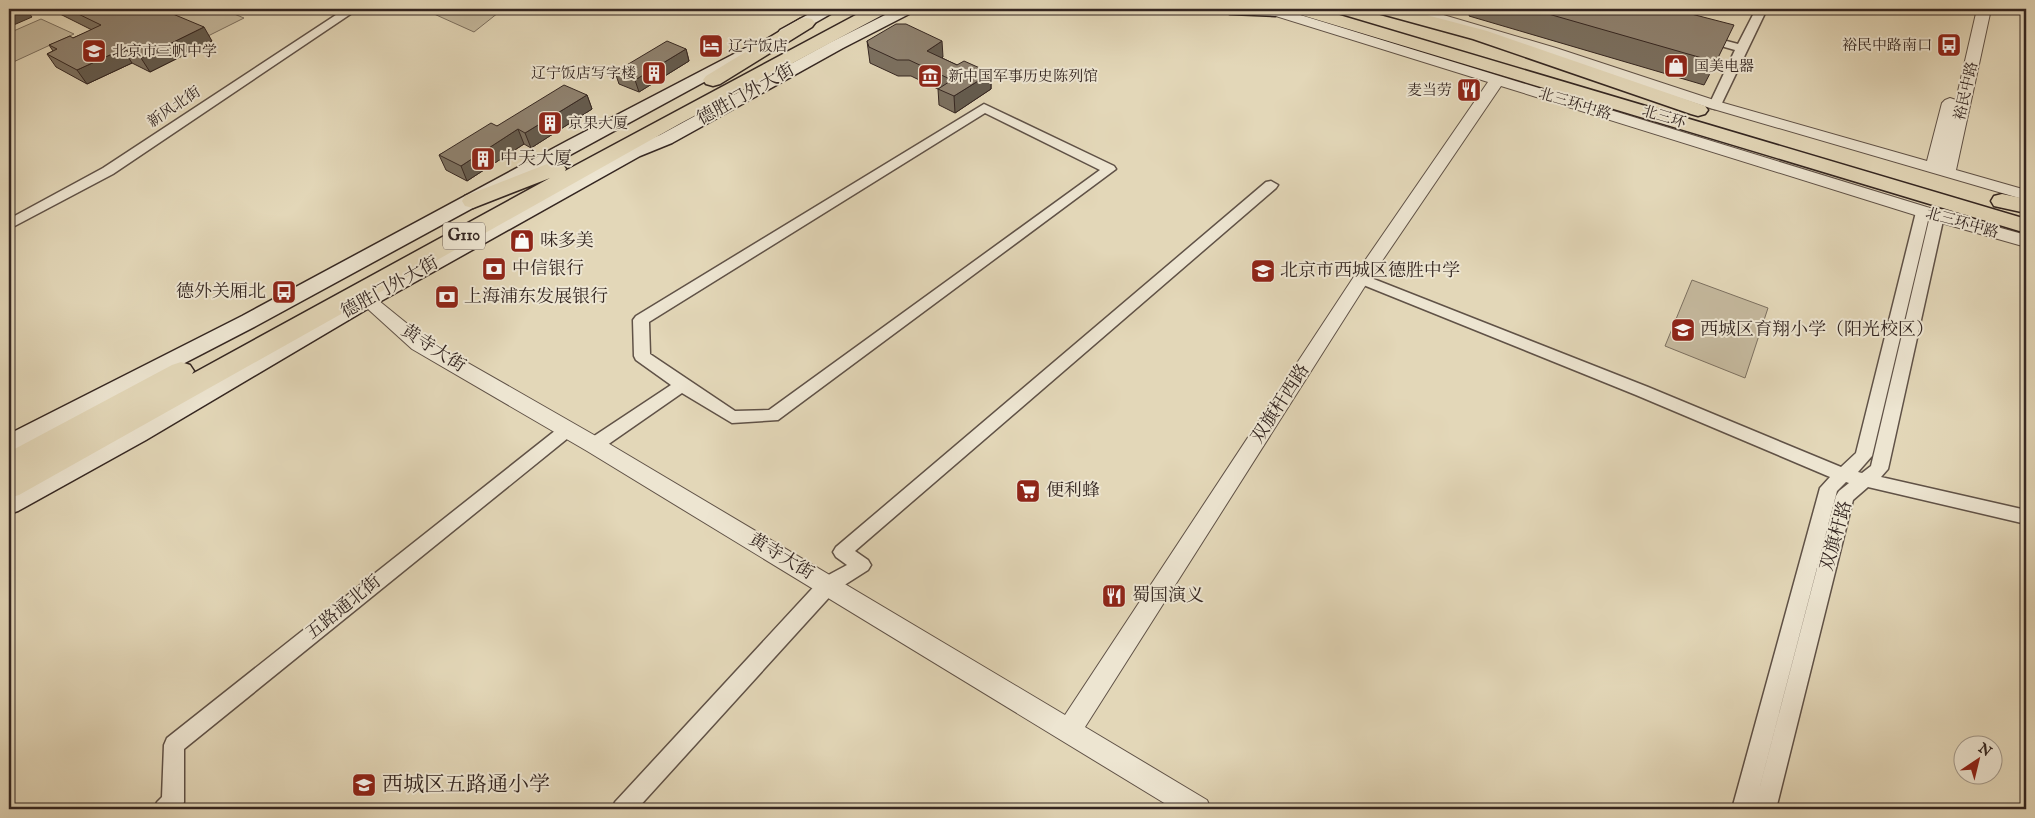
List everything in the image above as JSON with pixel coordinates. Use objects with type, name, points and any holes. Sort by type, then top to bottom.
[{"type":"highway","name":"德胜门外大街","points":[[22,457],[666,116],[853,9]]},
{"type":"highway","name":"德胜门外大街","points":[[22,457],[555,169],[880,9]]},
{"type":"highway","name":"北三环","points":[[1301,9],[1573,90],[2023,218]]},
{"type":"highway","name":"北三环","points":[[1354,9],[1711,109],[2002,201],[2023,218]]},
{"type":"highway","points":[[1384,9],[1480,36],[1711,109]]},
{"type":"highway","points":[[666,116],[806,23]]},
{"type":"highway","points":[[666,116],[837,45]]},
{"type":"highway","points":[[1497,80],[1573,90]]},
{"type":"highway","points":[[473,200],[555,169]]},
{"type":"highway","points":[[9,489],[22,457]]},
{"type":"main road","name":"德胜门外大街","points":[[22,457],[248,322],[582,140],[806,23],[829,9]]},
{"type":"main road","name":"德胜门外大街","points":[[9,504],[138,434],[368,300],[634,152],[666,139],[837,45],[908,9]]},
{"type":"main road","points":[[1230,9],[1271,10]]},
{"type":"street","name":"新风北街","points":[[9,225],[108,171],[352,9]]},
{"type":"street","points":[[1409,9],[1429,11],[1551,51],[1711,109],[2026,195]]},
{"type":"street","points":[[1711,109],[1743,49],[1761,9]]},
{"type":"street","name":"裕民中路","points":[[1940,171],[1972,9]]},
{"type":"street","name":"裕民中路","points":[[1940,171],[1984,9]]},
{"type":"street","name":"北三环中路","points":[[1271,10],[1930,214],[2026,240]]},
{"type":"street","points":[[1689,34],[1743,49]]},
{"type":"street","name":"双旗杆西路","points":[[1069,731],[1361,280],[1497,80]]},
{"type":"street","points":[[984,108],[1109,169],[772,416],[732,417],[682,385],[642,356],[641,320],[984,108]]},
{"type":"street","points":[[623,809],[828,585],[862,566],[842,552],[1272,186]]},
{"type":"street","points":[[1743,809],[1829,488],[1864,456],[1930,214]]},
{"type":"street","name":"双旗杆路","points":[[1765,809],[1846,496],[1880,469],[1930,214]]},
{"type":"street","points":[[1361,280],[1642,390],[1843,475],[2026,517]]},
{"type":"street","name":"黄寺大街","points":[[368,300],[419,344],[594,445],[828,585],[1192,808]]},
{"type":"street","points":[[594,445],[682,385]]},
{"type":"street","name":"五路通北街","points":[[165,809],[173,802],[174,745],[567,430]]},
{"type":"shaded area","points":[[189,9],[222,9],[244,18],[206,37],[167,19]]},
{"type":"shaded area","points":[[423,9],[503,9],[474,32]]},
{"type":"shaded area","points":[[41,19],[74,34],[9,64],[9,33]]},
{"type":"shaded area","points":[[1692,280],[1768,308],[1745,378],[1665,346]]},
{"type":"building","points":[[68,9],[161,9],[204,27],[141,58],[123,49],[77,70],[47,54],[57,49],[49,45],[70,36],[73,38],[101,25]]},
{"type":"building","points":[[1531,9],[1672,9],[1734,25],[1716,62]]},
{"type":"building","points":[[896,24],[906,24],[942,41],[927,51],[957,65],[964,61],[991,73],[954,96],[938,89],[952,80],[909,60],[897,60],[869,47],[867,41]]},
{"type":"building","points":[[667,41],[686,49],[635,80],[615,72]]},
{"type":"building","points":[[564,85],[587,95],[525,133],[518,129],[461,166],[439,155],[491,123],[497,126]]},
{"type":"place","name":"裕民中路南口","points":[[1949,45]]},
{"type":"place","name":"辽宁饭店","points":[[711,46]]},
{"type":"place","name":"北京市三帆中学","points":[[94,51]]},
{"type":"place","name":"国美电器","points":[[1676,66]]},
{"type":"place","name":"辽宁饭店写字楼","points":[[654,73]]},
{"type":"place","name":"新中国军事历史陈列馆","points":[[930,76]]},
{"type":"place","name":"麦当劳","points":[[1469,90]]},
{"type":"place","name":"京果大厦","points":[[550,123]]},
{"type":"place","name":"中天大厦","points":[[483,159]]},
{"type":"place","name":"味多美","points":[[522,241]]},
{"type":"place","name":"中信银行","points":[[494,269]]},
{"type":"place","name":"北京市西城区德胜中学","points":[[1263,271]]},
{"type":"place","name":"德外关厢北","points":[[284,292]]},
{"type":"place","name":"上海浦东发展银行","points":[[447,297]]},
{"type":"place","name":"西城区育翔小学（阳光校区）","points":[[1683,330]]},
{"type":"place","name":"便利蜂","points":[[1028,491]]},
{"type":"place","name":"蜀国演义","points":[[1114,596]]},
{"type":"place","name":"西城区五路通小学","points":[[364,785]]}]
